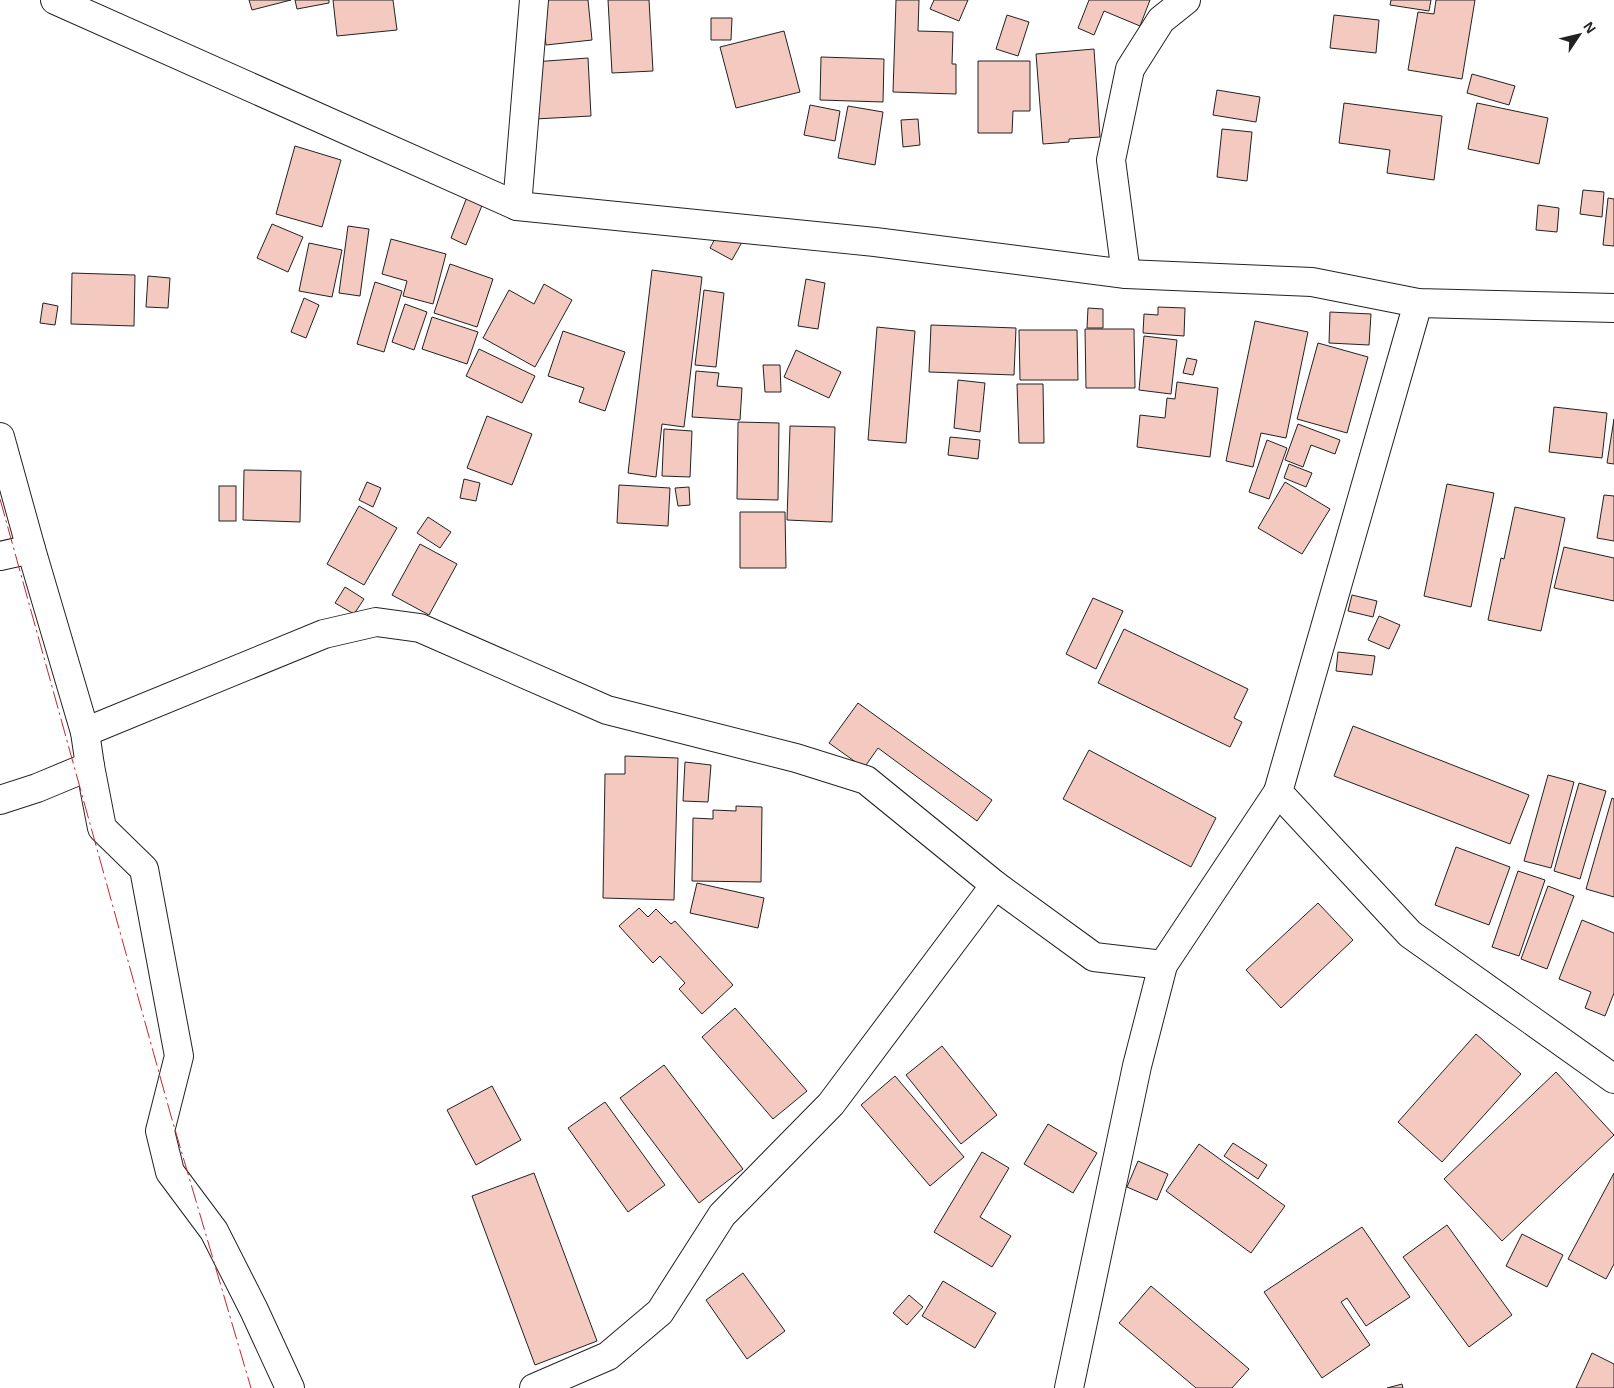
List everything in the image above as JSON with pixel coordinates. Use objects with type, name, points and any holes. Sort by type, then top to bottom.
[{"type":"street","points":[[55,0],[517,206],[875,242],[1126,274],[1312,282],[1418,303],[1614,308]]},
{"type":"street","points":[[517,206],[534,0]]},
{"type":"street","points":[[1126,274],[1111,160],[1130,69],[1161,20],[1186,0]]},
{"type":"street","points":[[1068,1388],[1137,1066],[1163,965],[1278,792],[1418,303]]},
{"type":"street","points":[[0,437],[85,732],[102,828],[144,868],[179,1056],[160,1131],[170,1172],[214,1231],[254,1310],[290,1388]]},
{"type":"street","points":[[0,556],[31,549]]},
{"type":"street","points":[[85,732],[324,634],[376,622],[420,628],[607,710],[796,758],[866,780],[995,885],[1094,957],[1163,965]]},
{"type":"street","points":[[0,800],[38,788],[90,766]]},
{"type":"street","points":[[1278,792],[1410,934],[1614,1080]]},
{"type":"street","points":[[534,1388],[608,1356],[660,1312],[722,1214],[831,1104],[995,885]]},
{"type":"building","points":[[249,0],[291,0],[252,10]]},
{"type":"building","points":[[295,0],[329,0],[329,3],[297,9]]},
{"type":"building","points":[[333,0],[393,0],[397,30],[337,36]]},
{"type":"building","points":[[541,0],[588,0],[592,40],[546,45]]},
{"type":"building","points":[[608,0],[649,0],[653,71],[612,73]]},
{"type":"building","points":[[896,0],[919,0],[918,31],[953,32],[952,64],[956,64],[956,94],[893,92]]},
{"type":"building","points":[[934,0],[968,0],[959,21],[930,9]]},
{"type":"building","points":[[1089,0],[1150,0],[1140,26],[1104,11],[1094,35],[1078,28]]},
{"type":"building","points":[[1391,0],[1431,0],[1429,11],[1390,5]]},
{"type":"building","points":[[1436,0],[1475,0],[1462,79],[1408,70],[1418,12],[1434,14]]},
{"type":"building","points":[[1007,15],[1029,22],[1018,56],[996,49]]},
{"type":"building","points":[[1334,15],[1379,20],[1376,53],[1330,48]]},
{"type":"building","points":[[711,18],[732,18],[731,40],[711,40]]},
{"type":"building","points":[[784,31],[800,92],[736,108],[720,47]]},
{"type":"building","points":[[1094,49],[1100,137],[1069,139],[1069,142],[1043,144],[1036,54]]},
{"type":"building","points":[[821,57],[884,59],[883,102],[820,100]]},
{"type":"building","points":[[588,58],[591,116],[535,119],[533,62]]},
{"type":"building","points":[[978,61],[1030,61],[1030,111],[1013,111],[1012,133],[978,133]]},
{"type":"building","points":[[1472,74],[1515,86],[1509,105],[1467,93]]},
{"type":"building","points":[[1217,90],[1260,97],[1256,122],[1213,115]]},
{"type":"building","points":[[1344,103],[1442,116],[1434,180],[1387,173],[1390,150],[1339,143]]},
{"type":"building","points":[[1477,103],[1548,118],[1539,164],[1468,149]]},
{"type":"building","points":[[810,105],[840,111],[835,141],[804,135]]},
{"type":"building","points":[[848,106],[883,112],[875,165],[838,158]]},
{"type":"building","points":[[918,119],[920,145],[903,147],[901,120]]},
{"type":"building","points":[[1222,129],[1252,132],[1247,181],[1217,177]]},
{"type":"building","points":[[295,146],[341,160],[322,227],[276,214]]},
{"type":"building","points":[[1583,190],[1604,192],[1602,217],[1580,214]]},
{"type":"building","points":[[467,197],[483,203],[466,245],[451,238]]},
{"type":"building","points":[[1608,198],[1614,199],[1614,246],[1603,245]]},
{"type":"building","points":[[1538,205],[1559,208],[1557,232],[1536,230]]},
{"type":"building","points":[[724,222],[746,235],[732,260],[710,248]]},
{"type":"building","points":[[272,224],[303,237],[288,272],[257,258]]},
{"type":"building","points":[[348,226],[369,229],[360,296],[339,293]]},
{"type":"building","points":[[391,239],[446,254],[433,304],[403,296],[407,281],[382,274]]},
{"type":"building","points":[[309,243],[342,250],[332,297],[299,291]]},
{"type":"building","points":[[450,264],[493,279],[477,327],[434,313]]},
{"type":"building","points":[[652,270],[702,277],[684,427],[662,424],[656,477],[628,473]]},
{"type":"building","points":[[72,273],[135,275],[134,326],[71,324]]},
{"type":"building","points":[[148,276],[170,278],[168,308],[146,307]]},
{"type":"building","points":[[806,279],[825,283],[818,329],[798,326]]},
{"type":"building","points":[[375,282],[402,291],[384,352],[357,344]]},
{"type":"building","points":[[544,284],[572,300],[535,367],[483,338],[509,290],[534,304]]},
{"type":"building","points":[[704,290],[724,293],[716,367],[695,365]]},
{"type":"building","points":[[304,298],[319,305],[306,338],[291,332]]},
{"type":"building","points":[[43,303],[58,306],[55,325],[40,323]]},
{"type":"building","points":[[405,304],[427,312],[414,350],[392,342]]},
{"type":"building","points":[[1158,307],[1185,308],[1184,336],[1143,333],[1144,314],[1158,315]]},
{"type":"building","points":[[1088,308],[1103,309],[1103,328],[1087,328]]},
{"type":"building","points":[[1330,312],[1371,314],[1369,345],[1329,343]]},
{"type":"building","points":[[432,317],[478,332],[467,364],[422,349]]},
{"type":"building","points":[[1255,321],[1308,332],[1286,438],[1261,433],[1253,467],[1226,461]]},
{"type":"building","points":[[931,325],[1016,328],[1014,375],[929,372]]},
{"type":"building","points":[[877,327],[915,331],[906,443],[868,440]]},
{"type":"building","points":[[1085,329],[1134,329],[1135,388],[1086,388]]},
{"type":"building","points":[[1019,330],[1077,330],[1078,380],[1020,380]]},
{"type":"building","points":[[563,331],[625,352],[605,411],[579,402],[584,388],[548,376]]},
{"type":"building","points":[[1144,336],[1177,340],[1171,394],[1139,390]]},
{"type":"building","points":[[1318,343],[1368,357],[1347,433],[1297,419]]},
{"type":"building","points":[[479,349],[535,376],[522,403],[466,376]]},
{"type":"building","points":[[796,350],[841,372],[829,398],[784,377]]},
{"type":"building","points":[[1187,358],[1197,360],[1193,375],[1183,373]]},
{"type":"building","points":[[763,365],[780,365],[781,392],[765,392]]},
{"type":"building","points":[[696,371],[719,373],[717,386],[742,388],[740,420],[692,417]]},
{"type":"building","points":[[958,380],[985,383],[980,432],[954,428]]},
{"type":"building","points":[[1177,382],[1218,388],[1210,457],[1137,447],[1140,415],[1165,418],[1167,398],[1175,399]]},
{"type":"building","points":[[1017,384],[1043,384],[1044,443],[1019,443]]},
{"type":"building","points":[[1554,407],[1607,413],[1602,458],[1549,452]]},
{"type":"building","points":[[487,416],[532,434],[512,485],[467,468]]},
{"type":"building","points":[[1614,419],[1614,464],[1607,463]]},
{"type":"building","points":[[738,422],[779,423],[778,500],[737,499]]},
{"type":"building","points":[[1298,424],[1340,440],[1335,454],[1311,445],[1303,467],[1285,460]]},
{"type":"building","points":[[790,426],[835,427],[832,522],[787,520]]},
{"type":"building","points":[[664,429],[692,431],[690,477],[662,476]]},
{"type":"building","points":[[950,437],[980,440],[978,459],[948,455]]},
{"type":"building","points":[[1267,440],[1287,448],[1269,499],[1249,492]]},
{"type":"building","points":[[1289,464],[1312,473],[1306,487],[1284,478]]},
{"type":"building","points":[[244,470],[301,471],[300,522],[243,520]]},
{"type":"building","points":[[464,479],[480,483],[476,501],[460,498]]},
{"type":"building","points":[[367,482],[381,488],[373,507],[359,500]]},
{"type":"building","points":[[1285,482],[1330,509],[1302,554],[1258,528]]},
{"type":"building","points":[[1447,484],[1494,493],[1471,607],[1424,596]]},
{"type":"building","points":[[619,485],[670,488],[668,526],[617,523]]},
{"type":"building","points":[[219,486],[236,486],[236,521],[219,521]]},
{"type":"building","points":[[689,487],[690,505],[678,506],[675,488]]},
{"type":"building","points":[[1604,495],[1614,496],[1614,541],[1597,538]]},
{"type":"building","points":[[359,506],[397,528],[364,585],[327,564]]},
{"type":"building","points":[[1515,507],[1565,518],[1541,631],[1488,620],[1501,558],[1504,559]]},
{"type":"building","points":[[740,512],[785,512],[786,568],[740,568]]},
{"type":"building","points":[[428,517],[451,532],[440,548],[417,533]]},
{"type":"building","points":[[420,544],[457,564],[429,615],[392,595]]},
{"type":"building","points":[[1564,547],[1614,558],[1614,601],[1554,588]]},
{"type":"building","points":[[345,587],[364,599],[354,614],[335,603]]},
{"type":"building","points":[[1352,595],[1377,601],[1373,617],[1348,611]]},
{"type":"building","points":[[1093,598],[1123,611],[1096,669],[1066,654]]},
{"type":"building","points":[[1379,616],[1400,625],[1389,649],[1368,640]]},
{"type":"building","points":[[1124,629],[1248,689],[1234,718],[1242,722],[1230,747],[1098,683]]},
{"type":"building","points":[[1338,652],[1375,656],[1372,675],[1336,671]]},
{"type":"building","points":[[858,703],[992,800],[977,821],[878,748],[864,768],[829,743]]},
{"type":"building","points":[[1353,726],[1529,795],[1510,844],[1334,776]]},
{"type":"building","points":[[1089,750],[1216,818],[1191,867],[1063,799]]},
{"type":"building","points":[[625,756],[678,758],[674,900],[603,898],[605,774],[625,774]]},
{"type":"building","points":[[685,762],[711,765],[708,802],[683,801]]},
{"type":"building","points":[[1548,775],[1574,782],[1551,868],[1524,861]]},
{"type":"building","points":[[1579,783],[1606,791],[1580,879],[1554,871]]},
{"type":"building","points":[[1612,798],[1614,799],[1614,897],[1586,889]]},
{"type":"building","points":[[736,806],[762,807],[761,882],[692,881],[693,818],[713,819],[713,810],[736,811]]},
{"type":"building","points":[[1456,847],[1510,867],[1489,925],[1435,905]]},
{"type":"building","points":[[1518,871],[1545,880],[1519,956],[1492,947]]},
{"type":"building","points":[[697,883],[764,898],[758,928],[690,913]]},
{"type":"building","points":[[1548,886],[1574,896],[1547,969],[1521,959]]},
{"type":"building","points":[[1318,903],[1353,940],[1281,1008],[1246,970]]},
{"type":"building","points":[[639,908],[648,917],[656,909],[671,924],[675,921],[733,985],[702,1014],[679,989],[685,983],[660,956],[653,963],[619,926]]},
{"type":"building","points":[[1582,920],[1614,933],[1614,993],[1605,1016],[1585,1008],[1591,992],[1559,979]]},
{"type":"building","points":[[735,1008],[807,1091],[773,1119],[702,1037]]},
{"type":"building","points":[[1476,1034],[1521,1074],[1442,1162],[1398,1122]]},
{"type":"building","points":[[942,1046],[997,1115],[961,1144],[906,1075]]},
{"type":"building","points":[[664,1065],[743,1169],[699,1203],[620,1098]]},
{"type":"building","points":[[1556,1072],[1614,1135],[1502,1241],[1444,1179]]},
{"type":"building","points":[[895,1076],[964,1157],[930,1186],[861,1105]]},
{"type":"building","points":[[492,1086],[521,1140],[476,1165],[447,1110]]},
{"type":"building","points":[[605,1102],[665,1185],[628,1212],[568,1128]]},
{"type":"building","points":[[1048,1124],[1097,1153],[1073,1193],[1024,1164]]},
{"type":"building","points":[[1233,1143],[1267,1165],[1258,1179],[1224,1156]]},
{"type":"building","points":[[1199,1144],[1285,1206],[1251,1253],[1166,1191]]},
{"type":"building","points":[[982,1152],[1009,1168],[980,1217],[1011,1236],[992,1267],[934,1232]]},
{"type":"building","points":[[1138,1161],[1168,1174],[1157,1200],[1127,1187]]},
{"type":"building","points":[[534,1173],[597,1341],[535,1365],[472,1196]]},
{"type":"building","points":[[1614,1173],[1614,1264],[1606,1279],[1568,1259]]},
{"type":"building","points":[[1447,1225],[1512,1315],[1469,1347],[1403,1257]]},
{"type":"building","points":[[1362,1227],[1410,1297],[1366,1326],[1347,1298],[1341,1302],[1370,1345],[1322,1378],[1264,1292]]},
{"type":"building","points":[[1522,1234],[1563,1255],[1547,1287],[1506,1266]]},
{"type":"building","points":[[743,1273],[785,1331],[747,1359],[706,1300]]},
{"type":"building","points":[[943,1281],[996,1313],[975,1348],[922,1316]]},
{"type":"building","points":[[1151,1286],[1249,1369],[1232,1388],[1196,1388],[1119,1323]]},
{"type":"building","points":[[909,1295],[923,1307],[907,1325],[893,1313]]},
{"type":"building","points":[[1592,1353],[1614,1364],[1614,1388],[1576,1388]]},
{"type":"building","points":[[1402,1384],[1403,1388],[1387,1388]]},
{"type":"power","points":[[0,499],[171,1116],[251,1388]]}]
